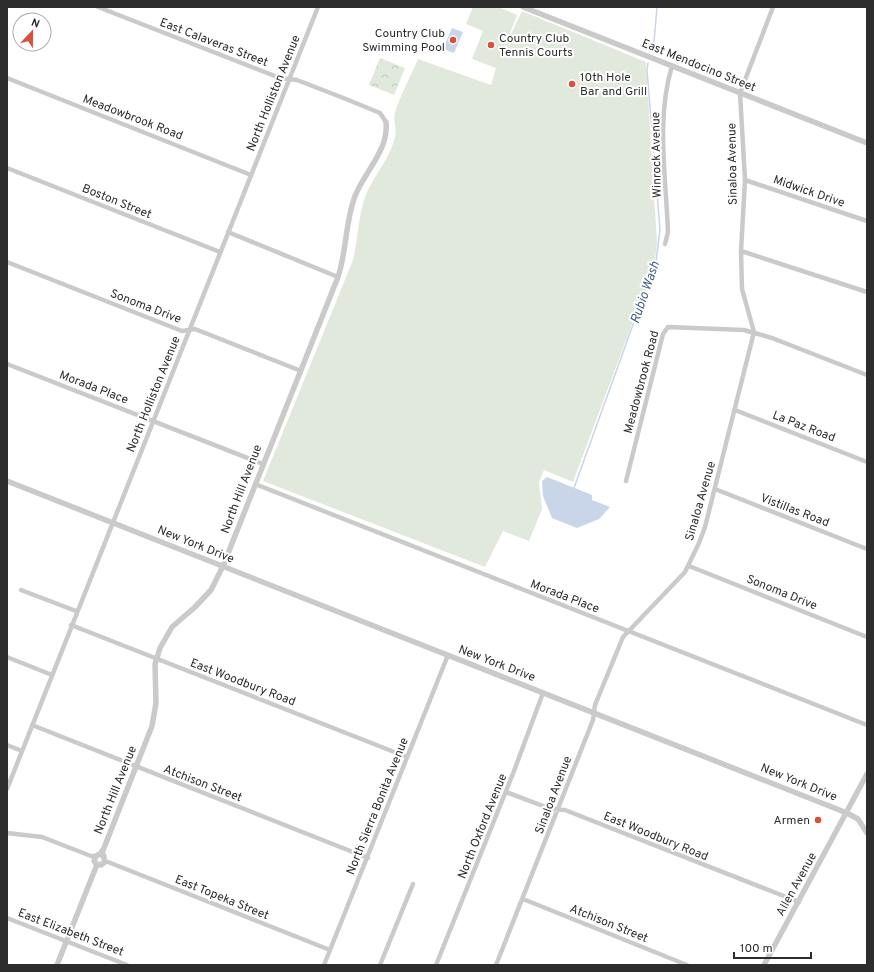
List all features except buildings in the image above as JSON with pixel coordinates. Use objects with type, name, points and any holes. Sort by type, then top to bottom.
[{"type":"street","name":"East Calaveras Street","points":[[98,7],[280,78],[297,80],[380,113],[386,122]]},
{"type":"street","name":"North Holliston Avenue","points":[[7,788],[76,611],[318,7]]},
{"type":"street","name":"East Mendocino Street","points":[[524,7],[867,143]]},
{"type":"street","points":[[740,93],[773,7]]},
{"type":"street","name":"Winrock Avenue","points":[[665,244],[668,232],[663,130],[666,87],[672,66]]},
{"type":"street","name":"Meadowbrook Road","points":[[7,78],[251,175]]},
{"type":"street","name":"Sinaloa Avenue","points":[[496,965],[558,810],[595,713],[595,705],[623,637],[630,632],[689,566],[699,543],[715,489],[754,332],[742,289],[741,251],[745,180],[740,93]]},
{"type":"street","name":"North Hill Avenue","points":[[57,965],[152,726],[155,714],[154,681],[156,659],[164,638],[172,627],[211,590],[223,566],[338,277],[345,252],[352,205],[360,185],[382,148],[386,136],[386,122]]},
{"type":"street","name":"Boston Street","points":[[7,168],[220,252]]},
{"type":"street","name":"Midwick Drive","points":[[745,180],[867,221]]},
{"type":"street","points":[[228,232],[338,277]]},
{"type":"street","points":[[741,251],[867,292]]},
{"type":"street","name":"Sonoma Drive","points":[[7,262],[182,331],[195,329],[300,371]]},
{"type":"street","name":"Meadowbrook Road","points":[[626,481],[665,330],[668,327],[744,330],[754,332],[867,375]]},
{"type":"street","name":"Morada Place","points":[[7,364],[263,464]]},
{"type":"street","name":"La Paz Road","points":[[735,410],[867,462]]},
{"type":"street","name":"New York Drive","points":[[7,481],[847,813],[858,819],[866,829]]},
{"type":"street","name":"Morada Place","points":[[255,484],[867,725]]},
{"type":"street","name":"Vistillas Road","points":[[715,489],[867,549]]},
{"type":"street","name":"Sonoma Drive","points":[[689,566],[867,637]]},
{"type":"street","points":[[21,590],[76,611]]},
{"type":"street","name":"East Woodbury Road","points":[[71,625],[407,757]]},
{"type":"street","name":"North Sierra Bonita Avenue","points":[[324,965],[448,655]]},
{"type":"street","points":[[7,657],[52,675]]},
{"type":"street","name":"North Oxford Avenue","points":[[436,965],[506,792],[543,693]]},
{"type":"street","name":"Atchison Street","points":[[32,725],[368,858]]},
{"type":"street","points":[[7,745],[22,751]]},
{"type":"street","name":"Allen Avenue","points":[[764,965],[867,774]]},
{"type":"street","name":"East Woodbury Road","points":[[506,792],[552,809],[565,810],[798,902]]},
{"type":"street","name":"East Topeka Street","points":[[7,833],[42,837],[330,950]]},
{"type":"street","points":[[380,965],[413,884]]},
{"type":"street","name":"Atchison Street","points":[[523,899],[688,965]]},
{"type":"street","name":"East Elizabeth Street","points":[[7,918],[127,965]]},
{"type":"green space","points":[[473,7],[498,7],[517,15],[505,46],[522,11],[646,62],[657,243],[655,260],[573,482],[544,470],[539,482],[542,509],[529,541],[503,531],[485,567],[263,481],[353,260],[365,197],[393,145],[395,134],[394,118],[397,106],[418,59],[491,85],[496,68],[472,59],[483,31],[466,24]]},
{"type":"green space","points":[[380,58],[405,68],[394,95],[369,85]]},
{"type":"water","name":"Country Club Swimming Pool","points":[[452,28],[463,32],[454,53],[443,49]]},
{"type":"water","points":[[547,477],[592,495],[592,500],[610,507],[599,519],[577,528],[552,518],[543,496],[542,481]]},
{"type":"waterway","name":"Rubio Wash","points":[[653,53],[657,7]]},
{"type":"waterway","name":"Rubio Wash","points":[[574,488],[656,261],[660,230],[647,70],[648,63]]},
{"type":"place","name":"Country Club Swimming Pool","points":[[453,40]]},
{"type":"place","name":"Country Club Tennis Courts","points":[[491,45]]},
{"type":"place","name":"10th Hole Bar and Grill","points":[[572,84]]},
{"type":"place","name":"Armen","points":[[818,820]]}]
